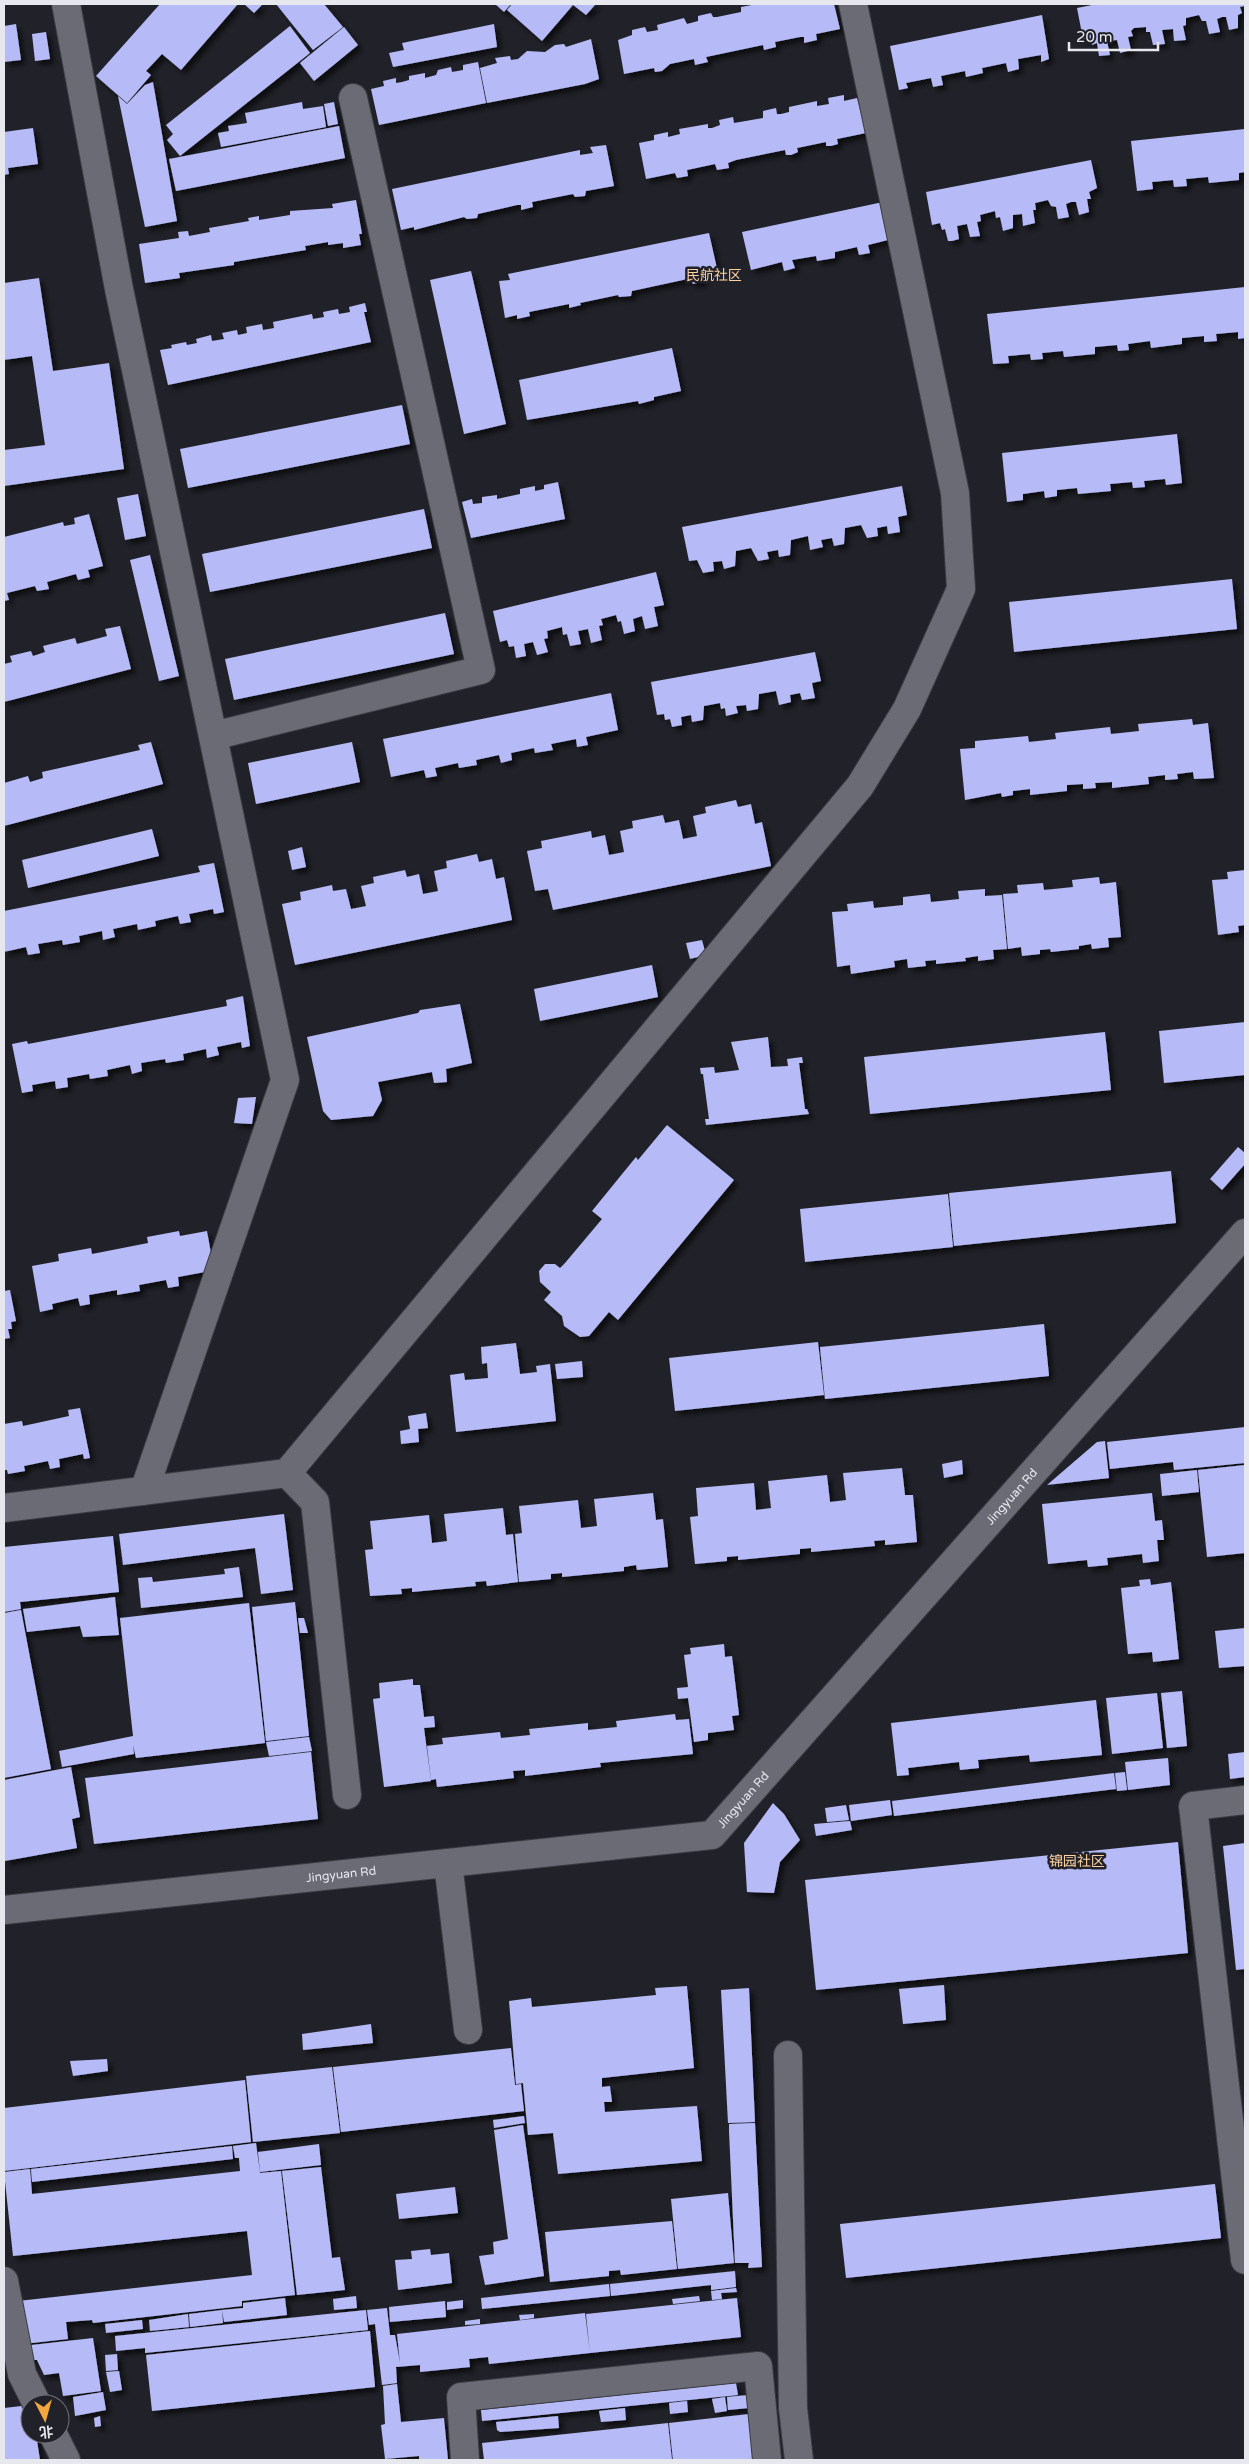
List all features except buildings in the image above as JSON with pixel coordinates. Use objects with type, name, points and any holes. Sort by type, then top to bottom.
[{"type":"street","points":[[66,4],[119,289],[285,1080],[144,1491]]},
{"type":"street","points":[[4,1508],[287,1473],[860,786],[907,709],[961,589],[955,493],[853,4]]},
{"type":"street","points":[[213,736],[481,670],[353,98]]},
{"type":"street","name":"Jingyuan Rd","points":[[4,1910],[712,1835],[1245,1232]]},
{"type":"street","points":[[287,1473],[315,1502],[347,1795]]},
{"type":"street","points":[[1245,1800],[1193,1806],[1245,2260]]},
{"type":"street","points":[[448,1863],[468,2030]]},
{"type":"street","points":[[788,2055],[793,2408],[799,2460]]},
{"type":"street","points":[[4,2281],[22,2374],[32,2394]]},
{"type":"street","points":[[465,2460],[460,2397],[758,2366],[767,2460]]},
{"type":"street","points":[[58,2444],[66,2460]]},
{"type":"district","name":"民航社区","points":[[714,275]]},
{"type":"district","name":"锦园社区","points":[[1077,1861]]}]
